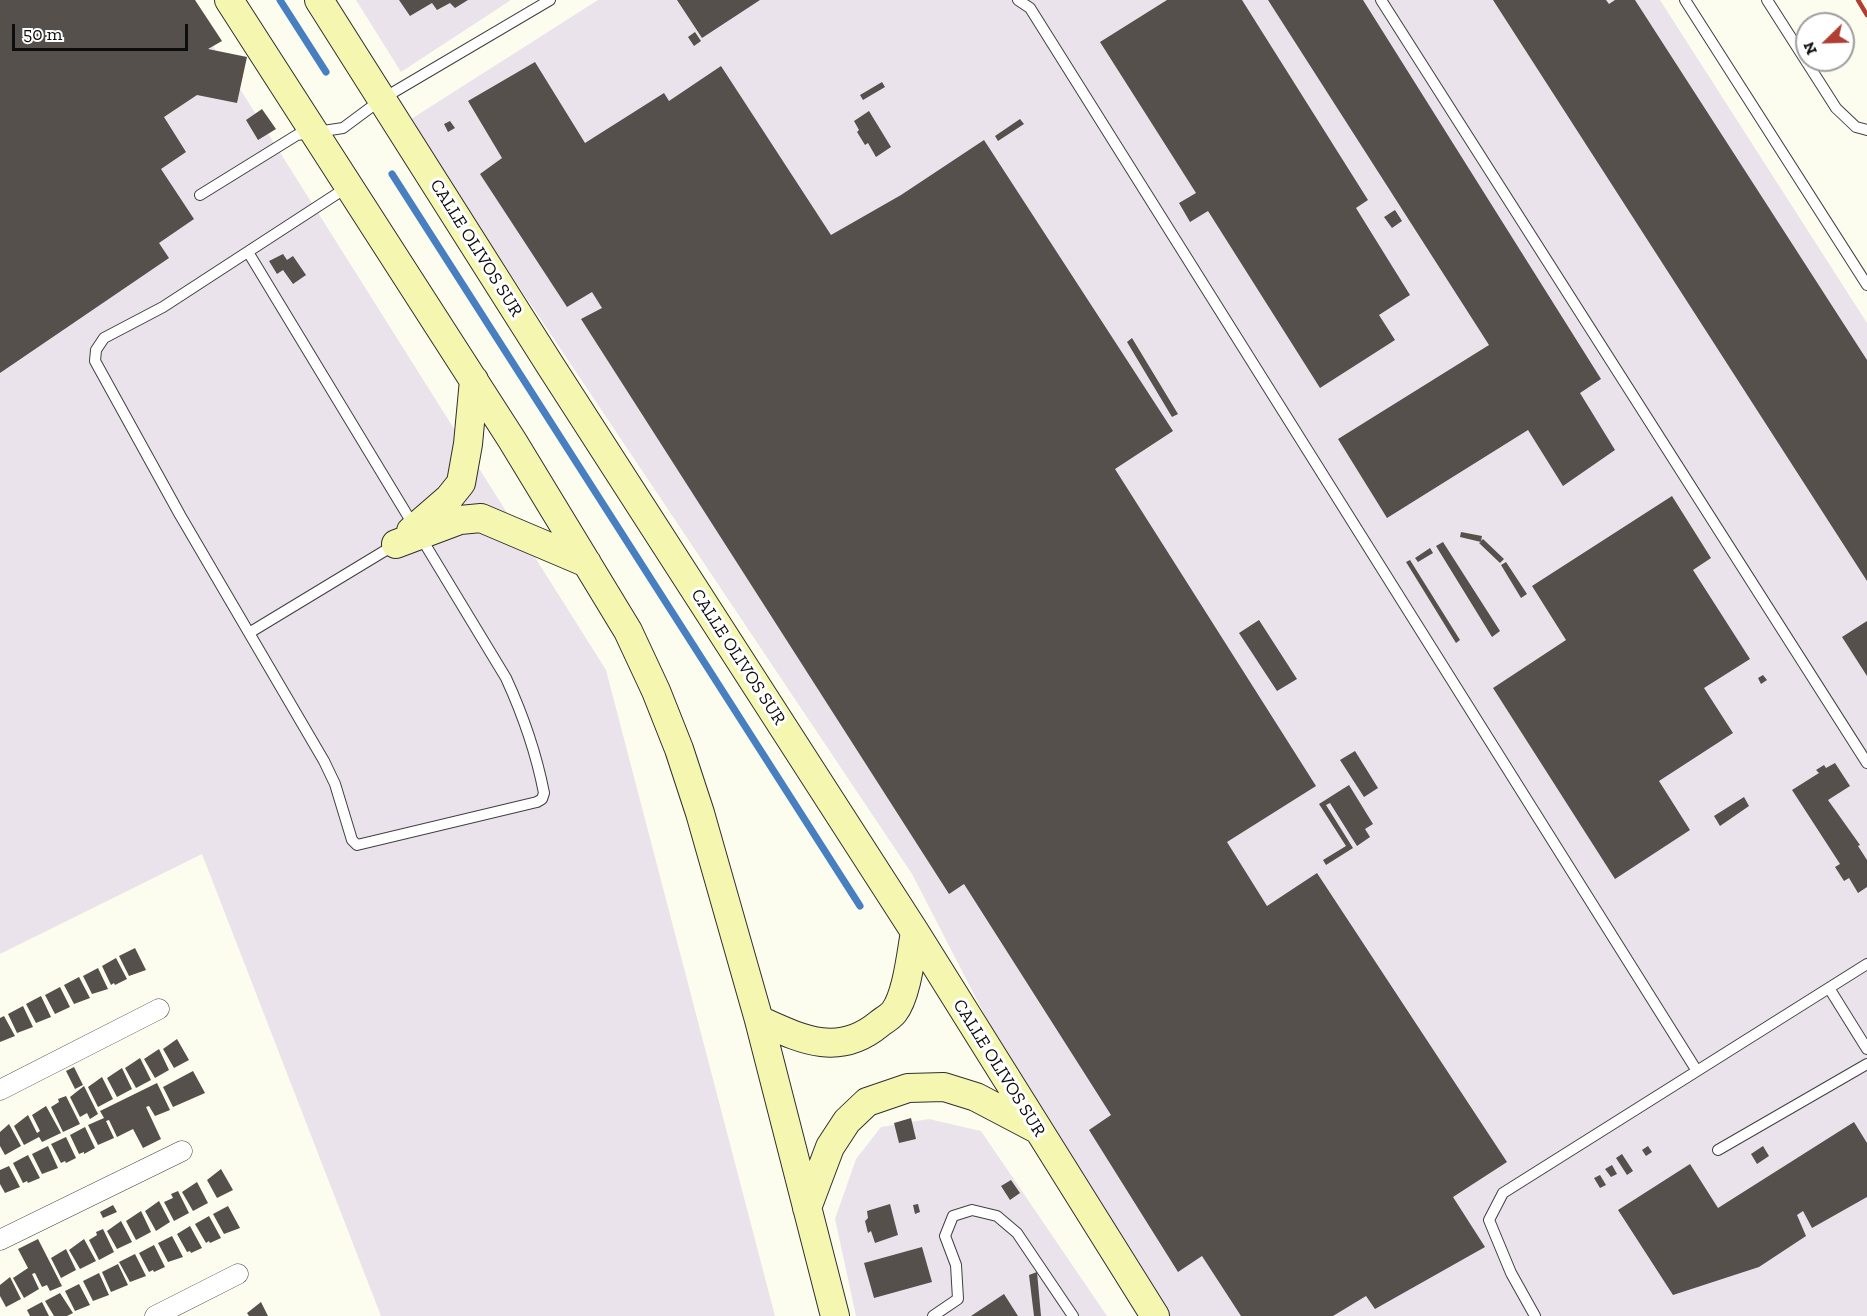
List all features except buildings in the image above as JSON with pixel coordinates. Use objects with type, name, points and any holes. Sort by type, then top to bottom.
[{"type":"main road","points":[[229,0],[474,380],[628,631],[656,691],[680,749],[700,813],[759,1020],[835,1316]]},
{"type":"main road","name":"CALLE OLIVOS SUR","points":[[319,0],[915,932],[1155,1316]]},
{"type":"main road","points":[[410,536],[461,483],[468,444],[474,380]]},
{"type":"main road","points":[[461,483],[481,518]]},
{"type":"main road","points":[[410,536],[460,520],[481,518],[586,563]]},
{"type":"main road","points":[[759,1020],[802,1039],[824,1044],[850,1040],[870,1031],[894,1012],[907,980],[915,932]]},
{"type":"main road","points":[[807,1208],[830,1147],[847,1121],[867,1102],[908,1088],[944,1087],[976,1097],[1037,1130]]},
{"type":"street","points":[[0,1089],[159,1009]]},
{"type":"street","points":[[0,1240],[182,1151]]},
{"type":"street","points":[[155,1316],[238,1274]]},
{"type":"lane","points":[[200,195],[297,135],[343,128],[382,99],[550,0]]},
{"type":"lane","points":[[1018,0],[1030,8],[1697,1071]]},
{"type":"lane","points":[[1381,0],[1867,763]]},
{"type":"lane","points":[[1685,0],[1867,285]]},
{"type":"lane","points":[[1767,0],[1836,108],[1856,127],[1867,130]]},
{"type":"lane","points":[[248,252],[410,536],[506,678],[522,712],[533,748],[544,793],[542,799],[537,802],[357,845],[352,840],[335,784],[324,761],[180,515],[95,361],[96,350],[104,338],[163,308],[248,252],[349,186]]},
{"type":"lane","points":[[249,633],[410,536]]},
{"type":"lane","points":[[1535,1316],[1511,1273],[1489,1220],[1503,1193],[1867,964]]},
{"type":"lane","points":[[1829,988],[1867,1049]]},
{"type":"lane","points":[[1718,1150],[1867,1064]]},
{"type":"lane","points":[[933,1316],[958,1299],[956,1265],[945,1236],[953,1216],[972,1210],[997,1216],[1017,1233],[1073,1316]]},
{"type":"shaded area","points":[[0,0],[184,0],[606,670],[775,1316],[381,1316],[202,854],[0,954]]},
{"type":"shaded area","points":[[356,0],[511,0],[401,72]]},
{"type":"shaded area","points":[[598,0],[1660,0],[1867,323],[1867,1316],[1140,1316],[912,874],[408,121]]},
{"type":"shaded area","points":[[929,1119],[981,1131],[1107,1316],[856,1316],[835,1219],[856,1159],[881,1127]]},
{"type":"waterway","points":[[280,0],[326,72]]},
{"type":"waterway","points":[[392,174],[860,906]]},
{"type":"railway","points":[[1858,0],[1867,15]]}]
